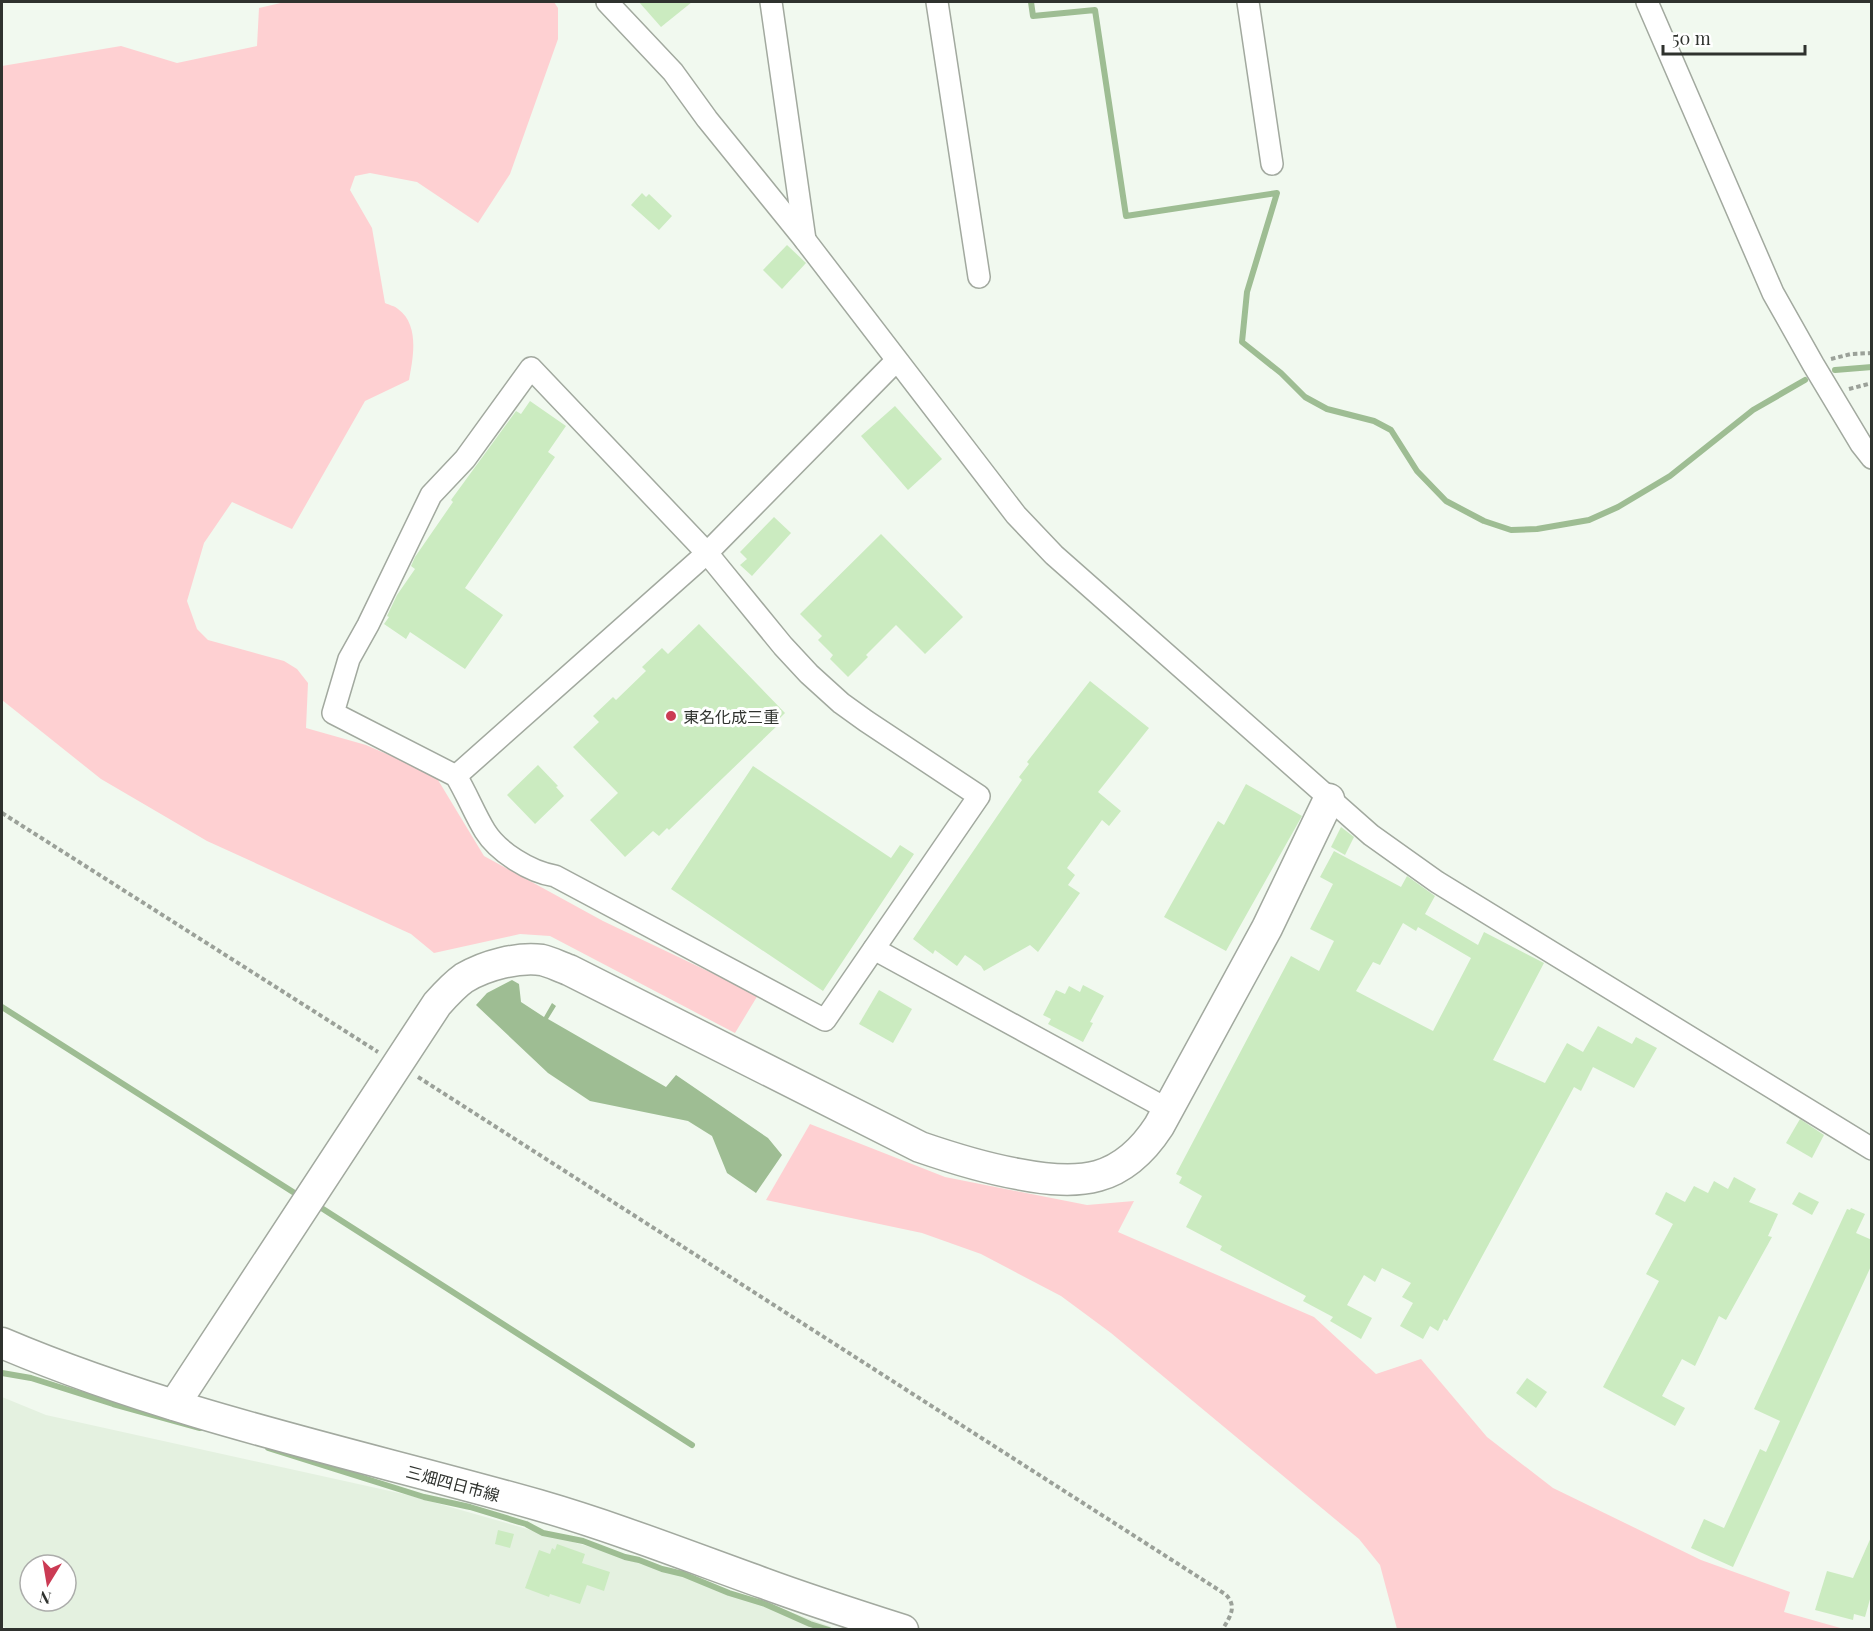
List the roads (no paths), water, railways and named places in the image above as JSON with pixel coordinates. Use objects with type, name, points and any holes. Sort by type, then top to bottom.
[{"type":"street","points":[[607,2],[673,72],[707,119],[805,240],[1016,515],[1054,555],[1371,835],[1437,882],[1872,1149]]},
{"type":"street","points":[[771,2],[805,240]]},
{"type":"street","points":[[937,2],[979,277]]},
{"type":"street","points":[[1248,2],[1272,165]]},
{"type":"street","points":[[1647,2],[1773,293],[1813,364],[1861,444],[1872,458]]},
{"type":"street","points":[[456,776],[707,553],[896,361]]},
{"type":"street","points":[[531,368],[707,553],[783,646],[841,703],[979,796],[825,1020],[555,876],[543,874],[511,857],[484,830],[456,776],[333,713],[349,659],[431,495],[465,459],[531,368]]},
{"type":"street","points":[[174,1405],[437,1004],[465,978],[499,964],[523,960],[544,960],[920,1147],[978,1166],[1049,1180],[1071,1181],[1103,1174],[1130,1160],[1142,1150],[1169,1110],[1268,928],[1329,799]]},
{"type":"street","points":[[874,949],[1169,1110]]},
{"type":"street","name":"三畑四日市線","points":[[2,1343],[71,1371],[246,1428],[602,1525],[786,1591],[903,1629]]},
{"type":"waterway","points":[[1031,2],[1033,16],[1095,10],[1126,216],[1277,193],[1247,292],[1242,342],[1281,373],[1305,397],[1327,409],[1374,421],[1391,430],[1417,471],[1446,501],[1484,521],[1511,530],[1537,529],[1589,520],[1618,507],[1670,476],[1753,410],[1805,380]]},
{"type":"waterway","points":[[1835,370],[1872,367]]},
{"type":"waterway","points":[[2,1007],[293,1192]]},
{"type":"waterway","points":[[323,1209],[692,1445]]},
{"type":"waterway","points":[[2,1373],[31,1378],[200,1428]]},
{"type":"waterway","points":[[268,1448],[424,1497],[470,1507],[526,1524],[543,1533],[583,1541],[625,1557],[683,1574],[829,1630]]},
{"type":"place","name":"東名化成三重","points":[[671,716]]}]
